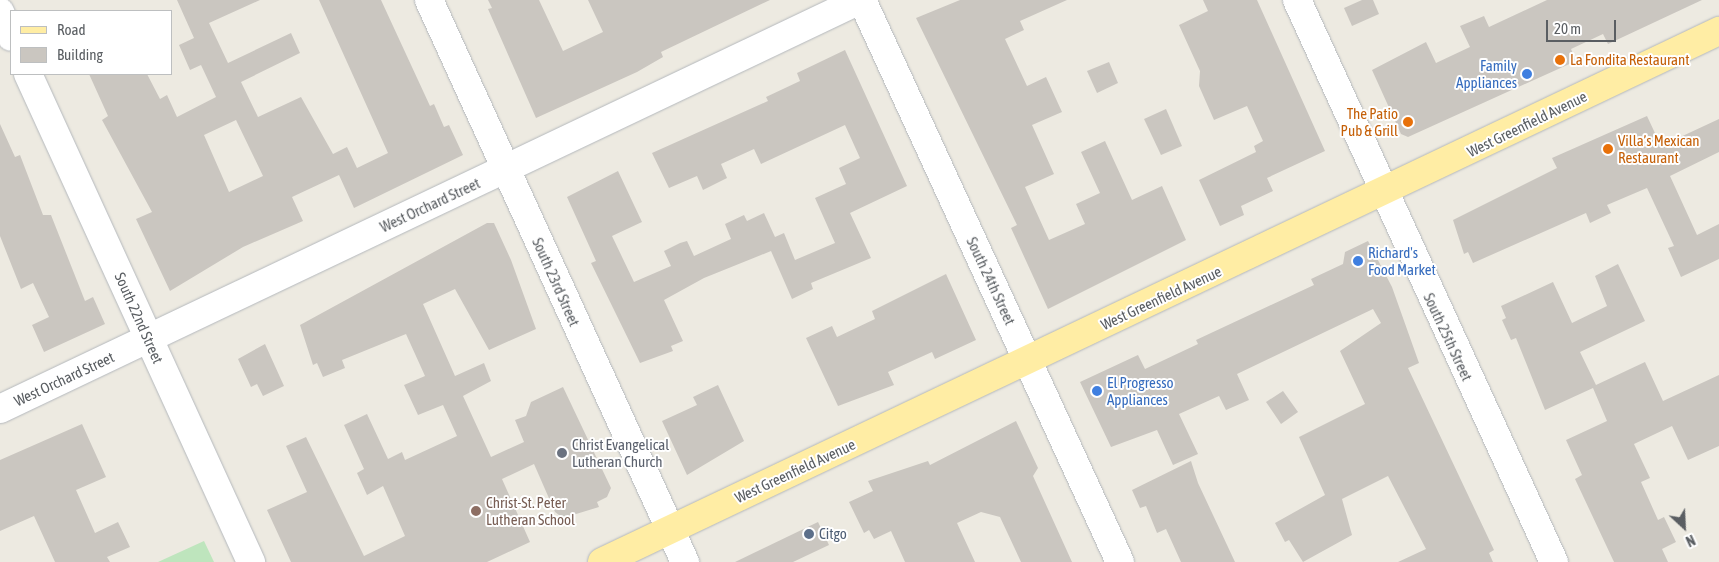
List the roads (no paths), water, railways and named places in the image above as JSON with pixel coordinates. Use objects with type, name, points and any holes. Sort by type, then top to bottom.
[{"type":"main road","name":"West Greenfield Avenue","points":[[602,562],[1382,194],[1719,31]]},
{"type":"street","name":"South 23rd Street","points":[[429,0],[685,562]]},
{"type":"street","name":"West Orchard Street","points":[[0,409],[861,0]]},
{"type":"street","name":"South 24th Street","points":[[861,0],[1120,562]]},
{"type":"street","name":"South 25th Street","points":[[1297,0],[1382,194],[1554,562]]},
{"type":"street","points":[[0,12],[10,34]]},
{"type":"street","name":"South 22nd Street","points":[[28,75],[251,562]]},
{"type":"place","name":"La Fondita Restaurant","points":[[1560,60]]},
{"type":"place","name":"Family Appliances","points":[[1527,74]]},
{"type":"place","name":"The Patio Pub & Grill","points":[[1408,122]]},
{"type":"place","name":"Villa’s Mexican Restaurant","points":[[1608,149]]},
{"type":"place","name":"Richard's Food Market","points":[[1358,261]]},
{"type":"place","name":"El Progresso Appliances","points":[[1097,391]]},
{"type":"place","name":"Christ Evangelical Lutheran Church","points":[[562,453]]},
{"type":"place","name":"Christ-St. Peter Lutheran School","points":[[476,511]]},
{"type":"place","name":"Citgo","points":[[809,534]]}]
